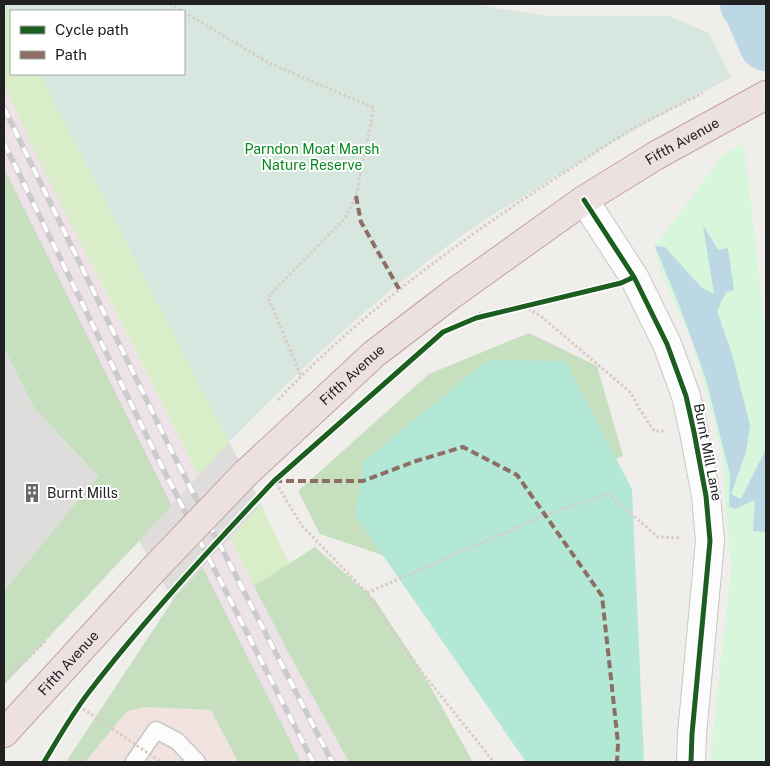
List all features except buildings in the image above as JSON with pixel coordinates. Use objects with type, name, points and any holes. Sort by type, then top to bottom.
[{"type":"highway","name":"Fifth Avenue","points":[[4,733],[155,568],[257,480],[374,354],[584,200],[655,156],[755,100]]},
{"type":"street","name":"Burnt Mill Lane","points":[[584,200],[634,277],[667,344],[686,396],[694,432],[706,496],[710,541],[691,762]]},
{"type":"lane","points":[[134,762],[156,730],[178,741],[197,762]]},
{"type":"path","points":[[185,13],[268,63],[374,108],[356,196],[346,217],[268,297],[301,376]]},
{"type":"path","points":[[476,318],[489,304]]},
{"type":"path","points":[[514,308],[532,304]]},
{"type":"path","points":[[524,306],[542,317],[631,393],[654,431],[694,432]]},
{"type":"path","points":[[468,321],[485,315]]},
{"type":"path","points":[[257,480],[274,481],[282,474]]},
{"type":"path","points":[[274,481],[302,526],[367,593],[421,671],[494,762]]},
{"type":"path","points":[[367,593],[545,515],[608,494],[658,536],[710,541]]},
{"type":"path","points":[[74,714],[83,700]]},
{"type":"path","points":[[79,706],[161,762]]},
{"type":"shaded area","points":[[4,85],[36,154],[227,533],[288,652],[349,762],[301,762],[104,373],[4,168]]},
{"type":"shaded area","points":[[4,348],[34,408],[98,476],[4,591]]},
{"type":"shaded area","points":[[146,707],[211,710],[238,762],[85,762],[127,710]]},
{"type":"green space","points":[[4,4],[10,16],[10,75],[41,75],[229,442],[200,479],[36,154],[4,85]]},
{"type":"green space","name":"Parndon Moat Marsh Nature Reserve","points":[[4,4],[482,4],[489,7],[548,16],[669,16],[709,33],[731,77],[580,162],[487,219],[440,252],[376,302],[316,356],[229,442],[41,75],[185,75],[185,10],[10,10],[10,16]]},
{"type":"green space","points":[[744,143],[766,324],[766,762],[710,762],[731,568],[721,448],[692,341],[659,269],[655,246],[723,155]]},
{"type":"green space","points":[[4,168],[173,508],[139,541],[4,685],[4,591],[98,476],[34,408],[4,348]]},
{"type":"green space","points":[[529,333],[597,366],[623,456],[566,475],[394,559],[320,534],[298,491],[429,374]]},
{"type":"green space","points":[[488,360],[565,361],[632,489],[644,762],[526,762],[355,515],[364,461]]},
{"type":"green space","points":[[261,504],[289,564],[254,586],[227,533]]},
{"type":"green space","points":[[315,547],[375,600],[422,672],[473,762],[349,762],[254,586]]},
{"type":"green space","points":[[201,564],[301,762],[238,762],[211,710],[146,707],[127,711],[85,762],[66,762],[173,600]]},
{"type":"water","points":[[703,225],[718,250],[728,248],[734,290],[726,292],[717,311],[732,354],[750,425],[746,452],[731,494],[741,499],[766,449],[766,532],[753,531],[755,500],[735,509],[729,506],[730,475],[705,376],[655,246],[665,247],[701,287],[714,294]]},
{"type":"pier","points":[[229,442],[261,504],[173,600],[139,541]]},
{"type":"waterway","points":[[747,4],[766,44]]},
{"type":"railway","points":[[4,108],[171,450],[332,762]]},
{"type":"railway","points":[[4,143],[156,455],[313,762]]},
{"type":"marked path","points":[[356,196],[361,222],[399,289]]},
{"type":"marked path","points":[[274,481],[363,481],[416,461],[463,447],[517,475],[602,596],[618,743],[617,762]]},
{"type":"cycle path","points":[[584,200],[634,277],[667,344],[686,396],[694,432],[706,496],[710,541],[691,762]]},
{"type":"cycle path","points":[[44,762],[77,709],[111,664],[226,532],[274,481],[443,332],[476,318],[621,283],[634,277]]},
{"type":"place","name":"Burnt Mills","points":[[32,493]]}]
